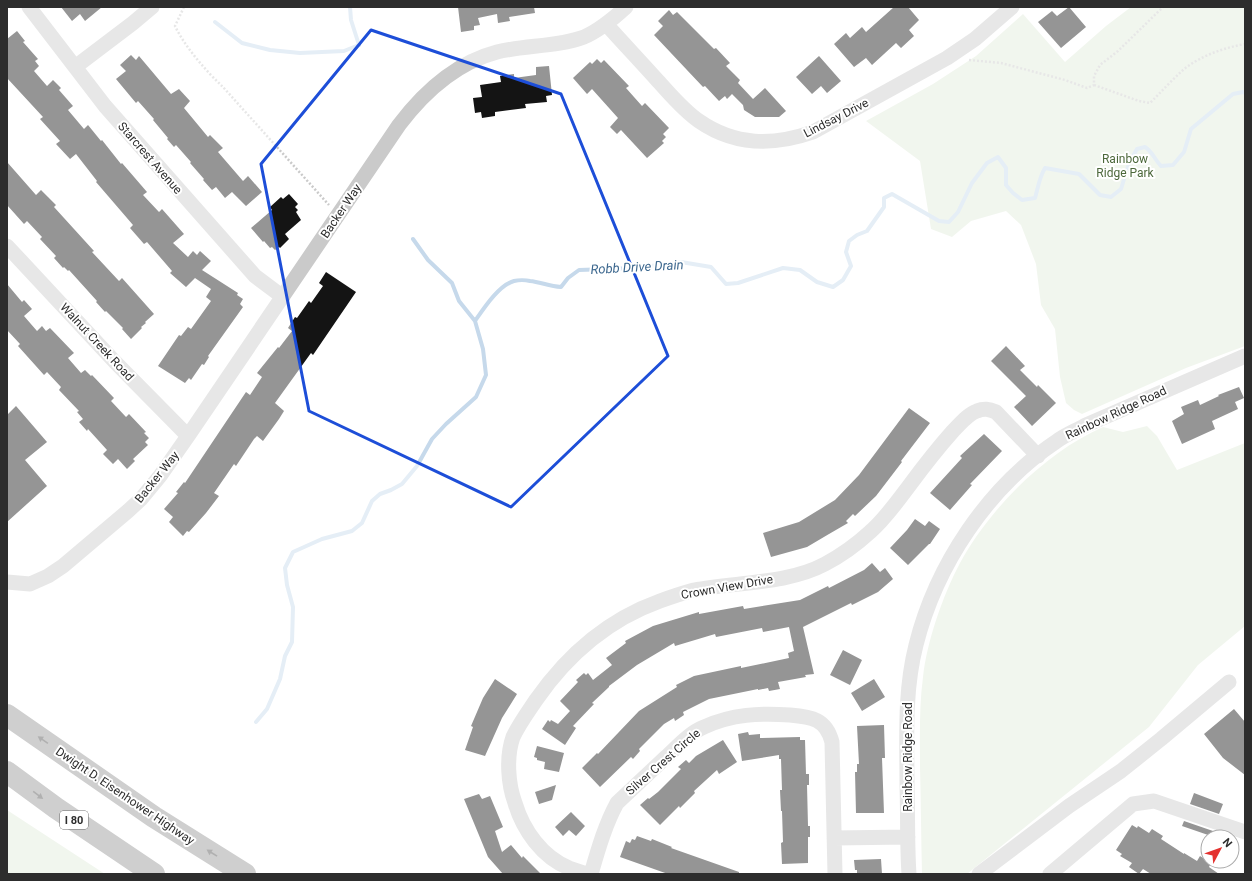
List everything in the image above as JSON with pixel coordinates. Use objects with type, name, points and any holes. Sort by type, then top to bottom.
[{"type":"highway","name":"Dwight D. Eisenhower Highway","points":[[7,715],[154,817],[245,874]]},
{"type":"highway","name":"I 80","points":[[7,772],[56,808],[154,874]]},
{"type":"street","name":"Starcrest Avenue","points":[[30,7],[105,106],[255,276],[283,297]]},
{"type":"street","points":[[75,67],[152,7]]},
{"type":"street","name":"Backer Way","points":[[7,582],[30,584],[48,576],[128,511],[148,491],[188,436],[399,125],[414,106],[432,88],[460,68],[488,54],[576,39],[591,34],[606,24],[626,7]]},
{"type":"street","name":"Lindsay Drive","points":[[606,24],[684,109],[699,121],[715,131],[732,138],[753,142],[775,142],[795,139],[813,132],[947,58],[975,39],[1012,7]]},
{"type":"street","name":"Walnut Creek Road","points":[[7,246],[115,362],[188,436]]},
{"type":"street","name":"Rainbow Ridge Road","points":[[909,874],[906,711],[916,646],[924,617],[947,564],[976,519],[998,493],[1038,456],[1058,440],[1084,426],[1245,356]]},
{"type":"street","name":"Crown View Drive","points":[[587,874],[567,868],[555,861],[526,830],[520,820],[514,801],[509,768],[509,751],[513,737],[521,722],[546,686],[567,661],[584,644],[620,619],[645,607],[675,596],[692,591],[784,577],[824,564],[860,540],[877,525],[894,506],[939,446],[962,421],[975,411],[987,409],[996,412],[1038,456]]},
{"type":"street","points":[[979,874],[1069,806],[1121,771],[1229,682]]},
{"type":"street","name":"Silver Crest Circle","points":[[591,874],[604,830],[617,803],[691,735],[702,727],[723,720],[744,715],[768,714],[805,716],[815,719],[824,726],[829,733],[832,742],[835,874]]},
{"type":"street","points":[[1050,874],[1133,804],[1154,801],[1245,832]]},
{"type":"street","points":[[834,838],[908,837]]},
{"type":"path","points":[[184,7],[175,26],[181,39],[215,80],[329,205]]},
{"type":"path","points":[[1094,85],[1094,76],[1100,65],[1118,51],[1163,7]]},
{"type":"path","points":[[966,60],[1001,63],[1065,80],[1087,88],[1094,85],[1139,101],[1150,103],[1182,71],[1194,62],[1233,46],[1245,44]]},
{"type":"highlighted area","points":[[371,30],[561,94],[668,356],[511,507],[309,411],[261,164]]},
{"type":"green space","name":"Rainbow Ridge Park","points":[[1131,7],[1245,7],[1245,346],[1186,368],[1082,414],[1074,410],[1066,403],[1060,377],[1055,329],[1041,305],[1036,264],[1021,225],[1006,211],[971,221],[952,237],[931,229],[920,161],[866,121],[933,84],[976,56],[1023,14],[1065,62],[1106,26]]},
{"type":"green space","points":[[1147,426],[1157,436],[1177,470],[1245,443],[1245,626],[1198,665],[1149,727],[967,874],[922,874],[920,734],[923,677],[928,648],[937,618],[960,563],[972,542],[1003,502],[1021,484],[1061,451],[1103,427],[1123,432]]},
{"type":"green space","points":[[7,810],[105,874],[7,874]]},
{"type":"building","points":[[61,7],[102,7],[85,21],[80,14],[72,21]]},
{"type":"building","points":[[458,7],[534,7],[535,13],[509,17],[510,21],[498,23],[497,14],[478,18],[480,25],[474,26],[474,30],[461,32]]},
{"type":"building","points":[[894,7],[908,7],[919,20],[909,30],[914,36],[901,48],[896,43],[872,65],[866,58],[854,67],[834,44],[846,33],[850,38],[862,27],[866,32]]},
{"type":"building","points":[[1069,7],[1086,27],[1061,48],[1038,22],[1052,11],[1057,16]]},
{"type":"building","points":[[669,10],[673,15],[677,12],[714,49],[716,48],[730,63],[726,66],[740,80],[738,83],[753,99],[765,88],[786,111],[779,117],[755,117],[744,110],[743,105],[732,94],[727,99],[725,96],[719,101],[705,86],[703,87],[654,35],[663,26],[658,21]]},
{"type":"building","points":[[17,31],[25,41],[23,42],[38,59],[35,61],[39,66],[34,71],[47,86],[53,80],[61,88],[59,90],[73,106],[68,110],[84,129],[88,125],[147,192],[143,195],[159,212],[162,209],[184,234],[173,243],[188,257],[193,251],[197,255],[200,251],[211,261],[202,270],[238,293],[237,295],[243,299],[240,304],[243,307],[208,356],[209,357],[204,365],[202,364],[191,380],[189,378],[185,383],[158,366],[179,335],[181,336],[188,327],[191,329],[211,301],[206,297],[211,289],[195,278],[186,287],[170,273],[172,271],[147,242],[144,244],[130,228],[133,225],[96,182],[97,181],[76,154],[70,159],[56,144],[60,141],[40,119],[43,117],[7,78],[7,39]]},
{"type":"building","points":[[131,55],[136,60],[139,56],[171,94],[179,89],[190,101],[184,108],[208,137],[210,135],[223,148],[218,152],[243,181],[248,176],[262,192],[246,206],[232,192],[225,198],[216,187],[212,190],[176,145],[174,147],[167,139],[168,138],[153,120],[154,119],[138,101],[136,103],[116,79],[126,71],[120,65]]},
{"type":"building","points":[[819,56],[841,81],[827,93],[821,86],[812,94],[796,77]]},
{"type":"building","points":[[597,59],[601,63],[604,60],[629,86],[626,88],[642,106],[645,103],[669,128],[663,134],[666,137],[662,141],[664,143],[647,158],[621,130],[617,134],[610,127],[618,118],[592,89],[587,94],[573,78],[590,62],[592,64]]},
{"type":"building","points":[[549,66],[552,95],[546,96],[547,102],[525,104],[526,108],[495,112],[495,116],[482,118],[481,112],[475,113],[473,98],[482,97],[480,85],[501,82],[500,76],[514,74],[514,78],[536,75],[536,67]]},
{"type":"building","points":[[7,162],[36,195],[41,190],[56,205],[54,207],[94,251],[92,252],[119,281],[122,278],[154,314],[145,322],[146,323],[141,327],[142,328],[131,339],[122,329],[123,328],[106,311],[105,312],[69,270],[68,271],[64,267],[63,268],[54,258],[56,256],[40,239],[42,237],[27,221],[24,224],[7,205]]},
{"type":"building","points":[[289,194],[298,204],[295,207],[298,210],[296,212],[301,220],[285,234],[289,239],[280,248],[279,247],[275,250],[272,247],[270,248],[264,241],[263,242],[251,228],[272,210],[270,207],[281,197],[283,199]]},
{"type":"building","points":[[326,272],[356,292],[313,355],[311,353],[275,403],[284,411],[279,419],[263,441],[257,436],[254,439],[236,466],[234,464],[214,493],[219,496],[189,532],[187,531],[183,536],[169,522],[173,517],[164,509],[178,493],[176,492],[184,482],[185,483],[246,392],[250,395],[262,377],[257,373],[292,331],[288,328],[295,317],[297,318],[309,301],[311,303],[323,286],[319,283]]},
{"type":"building","points":[[7,284],[22,302],[24,300],[32,309],[24,316],[37,331],[42,326],[46,331],[50,328],[74,353],[68,358],[81,373],[85,370],[91,376],[92,375],[114,398],[111,401],[126,417],[129,414],[146,432],[144,433],[149,438],[145,442],[148,445],[133,459],[135,461],[127,469],[118,459],[113,464],[103,454],[107,450],[88,429],[87,431],[79,422],[83,419],[77,412],[79,411],[59,390],[61,387],[47,372],[44,375],[18,346],[20,344],[7,330]]},
{"type":"building","points":[[1006,346],[1025,366],[1020,370],[1056,403],[1032,426],[1014,407],[1026,396],[991,361]]},
{"type":"building","points":[[1239,387],[1244,398],[1235,402],[1238,409],[1212,421],[1215,429],[1182,444],[1172,421],[1184,414],[1181,407],[1198,400],[1200,405],[1219,396],[1218,395]]},
{"type":"building","points":[[16,406],[47,442],[25,460],[47,486],[7,522],[7,415]]},
{"type":"building","points":[[909,408],[930,423],[876,496],[855,516],[853,514],[846,521],[848,523],[807,547],[771,557],[763,533],[799,522],[835,500],[859,475]]},
{"type":"building","points":[[984,434],[1002,451],[970,484],[972,485],[950,510],[930,493],[962,458],[960,456]]},
{"type":"building","points":[[915,519],[925,526],[929,521],[940,529],[930,544],[908,565],[890,548]]},
{"type":"building","points":[[872,563],[880,572],[885,568],[893,579],[878,592],[852,605],[851,603],[803,627],[814,674],[778,682],[780,689],[769,691],[768,688],[758,689],[709,699],[683,712],[684,715],[675,721],[674,718],[664,724],[639,749],[640,751],[633,759],[631,757],[600,787],[582,768],[597,753],[598,754],[639,711],[677,687],[676,685],[694,676],[789,658],[788,653],[794,651],[789,627],[763,632],[762,628],[716,637],[715,634],[675,646],[674,643],[637,665],[609,686],[592,703],[594,704],[573,726],[576,728],[565,745],[542,729],[548,720],[558,724],[570,711],[560,701],[578,682],[576,680],[584,673],[586,675],[588,673],[593,680],[612,665],[606,658],[626,643],[625,641],[653,626],[699,612],[699,614],[743,606],[744,609],[800,600],[828,586],[829,588],[864,570]]},
{"type":"building","points":[[843,650],[862,660],[850,685],[830,675]]},
{"type":"building","points":[[495,679],[517,694],[502,718],[485,756],[465,750],[473,727],[471,726],[483,698]]},
{"type":"building","points":[[874,679],[885,697],[862,711],[851,693]]},
{"type":"building","points":[[1234,709],[1245,722],[1245,775],[1223,758],[1204,734]]},
{"type":"building","points":[[884,725],[885,758],[882,758],[884,813],[856,813],[855,772],[857,772],[857,764],[859,764],[857,726]]},
{"type":"building","points":[[748,732],[749,735],[760,734],[760,738],[800,737],[800,740],[805,740],[806,774],[809,774],[809,785],[807,785],[808,826],[810,826],[810,837],[808,837],[808,863],[782,864],[781,843],[783,842],[780,790],[782,790],[781,759],[779,759],[779,755],[742,761],[738,734]]},
{"type":"building","points":[[723,740],[737,762],[719,774],[717,770],[694,791],[695,793],[680,808],[679,806],[660,825],[640,805],[658,792],[681,769],[678,767],[686,760],[689,763],[696,756]]},
{"type":"building","points":[[537,746],[564,753],[559,772],[544,769],[545,762],[537,760],[537,758],[534,757]]},
{"type":"building","points":[[556,785],[552,800],[539,804],[535,792]]},
{"type":"building","points":[[1194,793],[1223,804],[1219,814],[1190,804]]},
{"type":"building","points":[[479,794],[482,799],[490,796],[503,827],[495,831],[502,852],[511,845],[522,858],[523,856],[541,874],[503,874],[488,857],[464,799]]},
{"type":"building","points":[[571,812],[585,826],[576,836],[569,830],[563,836],[555,827]]},
{"type":"building","points":[[1184,821],[1207,829],[1200,829],[1200,832],[1182,826]]},
{"type":"building","points":[[1132,825],[1137,828],[1138,826],[1149,833],[1152,829],[1163,836],[1161,839],[1184,854],[1197,861],[1200,856],[1200,869],[1212,869],[1219,874],[1151,874],[1143,869],[1139,874],[1129,867],[1132,863],[1120,856],[1122,854],[1116,850]]},
{"type":"building","points":[[637,836],[651,841],[652,839],[672,847],[671,848],[739,872],[739,874],[668,874],[620,857],[626,841],[630,843],[632,839],[635,840]]},
{"type":"building","points":[[881,859],[882,874],[857,874],[854,860]]},
{"type":"waterway","points":[[215,22],[242,43],[270,50],[300,53],[344,51],[359,45],[351,20],[350,7]]},
{"type":"waterway","name":"Robb Drive Drain","points":[[256,722],[267,709],[280,679],[285,656],[292,642],[293,607],[287,585],[285,568],[293,552],[322,539],[352,531],[362,523],[372,501],[380,494],[402,484],[417,466],[432,439],[476,397],[486,375],[483,349],[475,321],[497,292],[508,283],[526,280],[561,287],[568,278],[579,270],[636,268],[681,262],[711,267],[726,284],[738,283],[783,268],[800,270],[817,282],[833,287],[843,280],[851,266],[846,252],[849,241],[857,235],[867,231],[884,207],[884,198],[892,194],[939,221],[949,222],[958,212],[972,183],[987,163],[998,157],[1006,168],[1006,185],[1022,200],[1035,198],[1040,179],[1045,168],[1079,174],[1100,195],[1111,197],[1121,189],[1129,163],[1137,149],[1145,147],[1152,153],[1161,166],[1173,165],[1184,152],[1191,129],[1233,94],[1245,93]]},
{"type":"waterway","points":[[413,239],[428,260],[452,283],[459,301],[475,321]]}]
